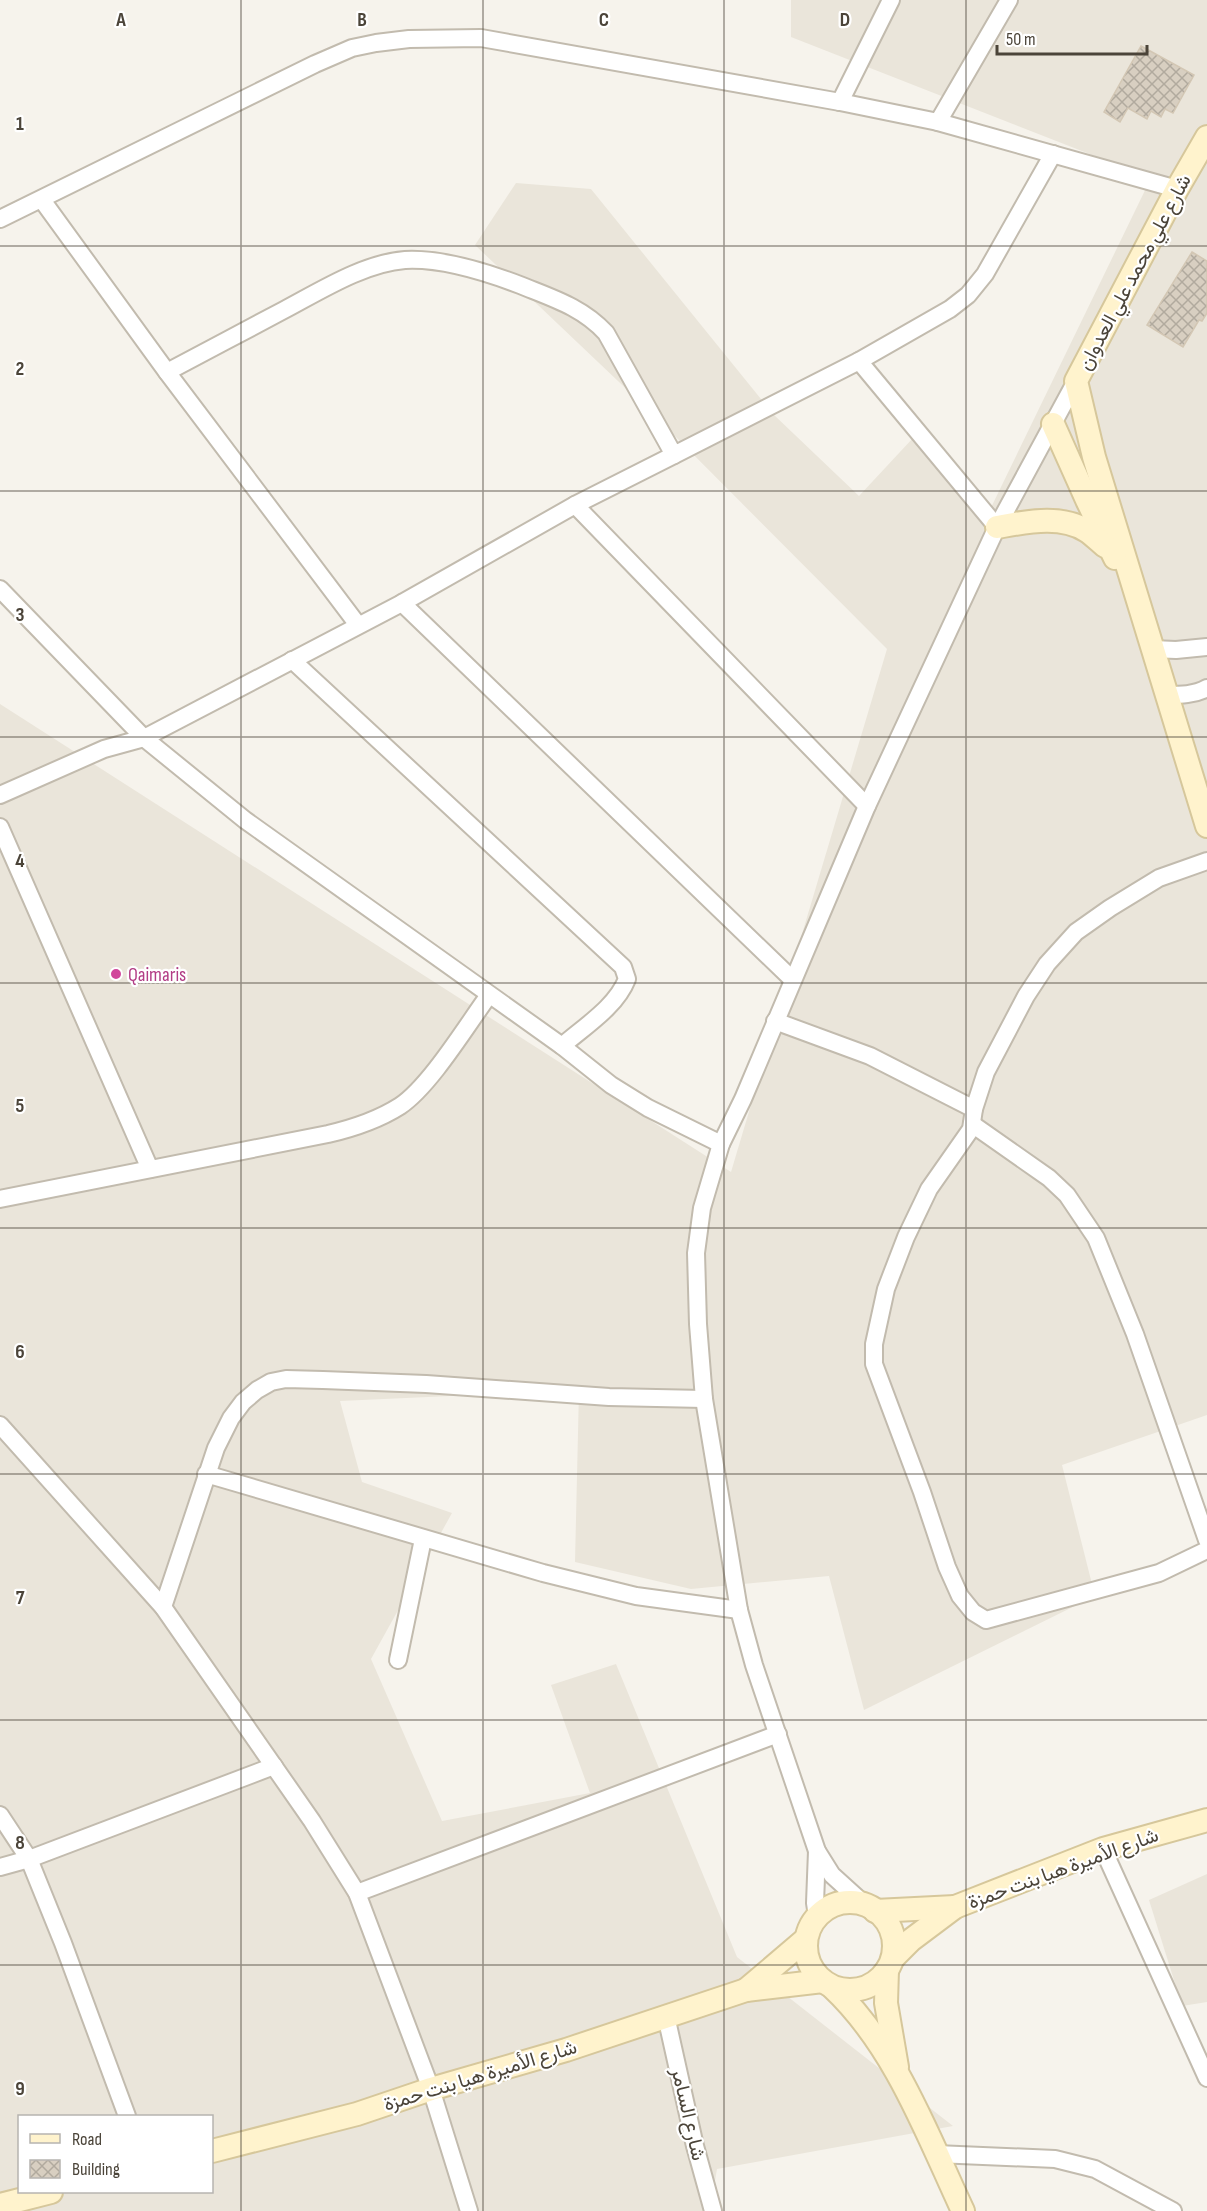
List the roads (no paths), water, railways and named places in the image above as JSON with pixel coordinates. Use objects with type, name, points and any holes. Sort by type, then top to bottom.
[{"type":"street","points":[[840,102],[891,0]]},
{"type":"street","points":[[938,122],[1009,0]]},
{"type":"street","points":[[0,219],[315,64],[352,48],[409,39],[481,38],[840,102],[938,122],[1178,189]]},
{"type":"street","name":"شارع علي محمد علي العدوان","points":[[1207,138],[1076,381],[1094,457],[1207,826]]},
{"type":"street","points":[[0,795],[104,749],[144,738],[402,603],[575,506],[859,361],[936,318],[968,294],[985,274],[1053,154]]},
{"type":"street","points":[[42,200],[167,372],[358,625]]},
{"type":"street","points":[[167,372],[336,282],[385,264],[403,260],[431,261],[485,272],[572,306],[593,319],[606,333],[674,455]]},
{"type":"street","points":[[859,361],[998,527]]},
{"type":"street","points":[[898,2074],[886,2003],[890,1964],[895,1944],[892,1931],[885,1919],[832,1875],[817,1851],[754,1665],[739,1610],[704,1399],[698,1324],[696,1253],[702,1208],[721,1144],[743,1099],[867,806],[998,527],[1076,381]]},
{"type":"street","name":"شارع علي محمد علي العدوان","points":[[1053,424],[1110,551],[1132,584]]},
{"type":"street","points":[[575,506],[867,806]]},
{"type":"street","points":[[998,527],[1038,520],[1061,523],[1086,530],[1110,551]]},
{"type":"street","points":[[0,590],[144,738],[246,820],[562,1046],[611,1085],[648,1108],[721,1144]]},
{"type":"street","points":[[402,603],[793,980]]},
{"type":"street","points":[[1152,649],[1176,650],[1207,647]]},
{"type":"street","points":[[292,660],[623,967],[627,979],[624,989],[613,1002],[562,1046]]},
{"type":"street","points":[[1166,695],[1201,692],[1207,688]]},
{"type":"street","points":[[0,827],[150,1169]]},
{"type":"street","points":[[1207,861],[1159,878],[1076,932],[1047,964],[1026,996],[986,1072],[971,1129],[929,1189],[906,1237],[886,1290],[874,1344],[874,1364],[922,1492],[947,1567],[960,1596],[973,1612],[986,1620],[1159,1573],[1207,1550]]},
{"type":"street","points":[[0,1199],[328,1134],[375,1120],[402,1105],[428,1080],[489,995]]},
{"type":"street","points":[[775,1021],[870,1056],[973,1116],[1067,1195],[1096,1238],[1135,1334],[1207,1540]]},
{"type":"street","points":[[163,1607],[206,1474],[231,1418],[243,1402],[271,1382],[286,1379],[426,1384],[609,1397],[704,1399]]},
{"type":"street","points":[[0,1425],[163,1607],[274,1766],[357,1893],[431,2089],[469,2211]]},
{"type":"street","points":[[206,1474],[543,1574],[636,1596],[739,1610]]},
{"type":"street","points":[[398,1660],[423,1539]]},
{"type":"street","points":[[357,1893],[778,1734]]},
{"type":"street","points":[[0,1867],[274,1766]]},
{"type":"street","points":[[0,1815],[29,1858],[127,2115]]},
{"type":"street","name":"شارع الأميرة هيا بنت حمزة","points":[[890,1964],[911,1940],[954,1907],[1103,1850],[1207,1820]]},
{"type":"street","points":[[1103,1850],[1207,2078]]},
{"type":"street","points":[[817,1851],[815,1903],[817,1916]]},
{"type":"street","points":[[870,1908],[851,1902],[838,1903],[817,1916],[806,1939],[809,1963],[814,1973],[858,2014],[898,2074],[963,2211]]},
{"type":"street","name":"شارع الأميرة هيا بنت حمزة","points":[[870,1908],[954,1907]]},
{"type":"street","name":"شارع الأميرة هيا بنت حمزة","points":[[746,1990],[806,1939]]},
{"type":"street","points":[[828,1984],[844,1990],[857,1990],[879,1980],[890,1964]]},
{"type":"street","name":"شارع الأميرة هيا بنت حمزة","points":[[213,2151],[357,2114],[431,2089],[566,2050],[746,1990],[828,1984]]},
{"type":"street","name":"شارع السامر","points":[[666,2016],[695,2146],[713,2211]]},
{"type":"street","points":[[936,2154],[1055,2159],[1095,2169],[1173,2211]]},
{"type":"street","points":[[0,2205],[47,2193]]},
{"type":"place","name":"Qaimaris","points":[[116,974]]}]
